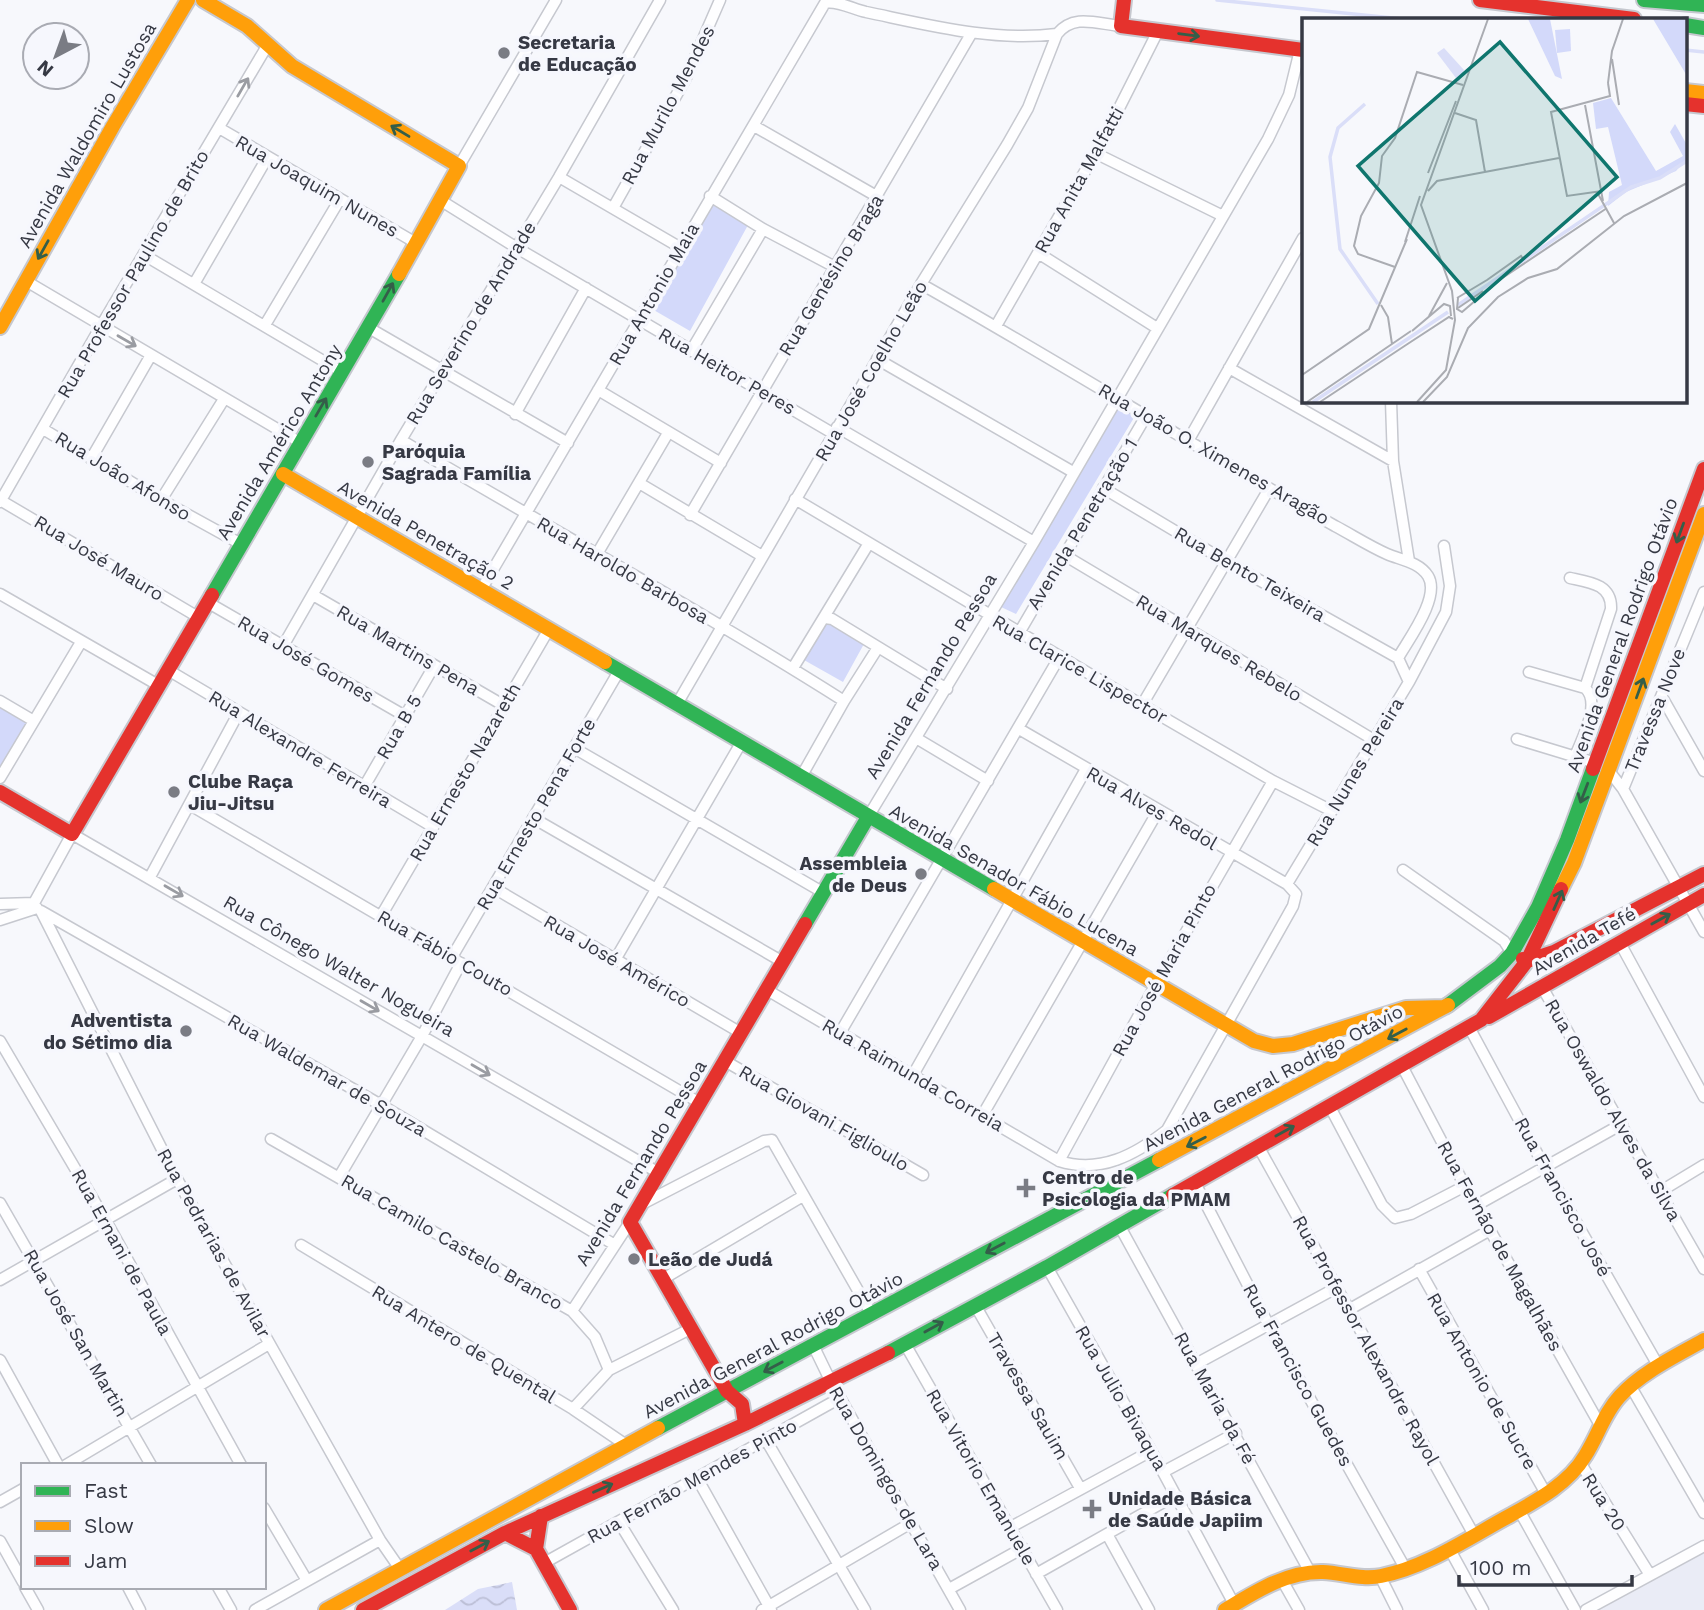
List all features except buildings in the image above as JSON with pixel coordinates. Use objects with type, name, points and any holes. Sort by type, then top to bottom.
[{"type":"street","name":"Avenida Waldomiro Lustosa","points":[[0,327],[113,126],[188,0]]},
{"type":"street","points":[[203,0],[233,16],[292,66],[459,166]]},
{"type":"street","points":[[228,0],[233,16]]},
{"type":"street","name":"Avenida Américo Antony","points":[[37,907],[72,834],[369,328],[556,0]]},
{"type":"street","name":"Rua Severino de Andrade","points":[[283,646],[660,0]]},
{"type":"street","name":"Rua Murilo Mendes","points":[[613,208],[686,78],[720,0]]},
{"type":"street","points":[[1480,0],[1625,18]]},
{"type":"street","points":[[1644,0],[1704,5]]},
{"type":"street","points":[[830,1],[854,9],[971,34],[1057,34],[1066,24],[1077,20],[1122,13],[1158,31],[1301,50]]},
{"type":"street","name":"Rua Antonio Maia","points":[[481,590],[821,7],[830,1]]},
{"type":"street","points":[[1686,25],[1704,28]]},
{"type":"street","name":"Rua Anita Malfatti","points":[[996,326],[1096,153],[1158,31]]},
{"type":"street","name":"Rua Genésino Braga","points":[[690,515],[971,34]]},
{"type":"street","name":"Rua José Coelho Leão","points":[[677,704],[877,359],[1028,108],[1057,34]]},
{"type":"street","name":"Rua Professor Paulino de Brito","points":[[0,501],[267,46]]},
{"type":"street","name":"Avenida Fernando Pessoa","points":[[572,1311],[642,1204],[868,817],[990,617],[1223,216],[1279,118],[1289,95],[1301,50]]},
{"type":"street","points":[[1686,91],[1704,93]]},
{"type":"street","points":[[1686,104],[1704,106]]},
{"type":"street","points":[[754,126],[878,197]]},
{"type":"street","name":"Rua Joaquim Nunes","points":[[219,128],[416,243]]},
{"type":"street","points":[[1096,153],[1223,216]]},
{"type":"street","points":[[194,284],[267,158]]},
{"type":"street","points":[[559,177],[681,248]]},
{"type":"street","points":[[710,196],[835,267]]},
{"type":"street","points":[[265,325],[340,199]]},
{"type":"street","name":"Rua Heitor Peres","points":[[440,200],[691,351],[1034,542]]},
{"type":"street","points":[[691,351],[764,229]]},
{"type":"street","points":[[1188,441],[1302,240]]},
{"type":"street","points":[[1038,253],[1157,328]]},
{"type":"street","points":[[144,255],[342,372]]},
{"type":"street","points":[[26,281],[301,443]]},
{"type":"street","name":"Rua João O. Ximenes Aragão","points":[[922,284],[1269,489],[1369,545],[1409,561],[1427,574],[1431,583],[1430,596],[1422,617],[1398,658]]},
{"type":"street","points":[[515,414],[586,288]]},
{"type":"street","points":[[369,328],[568,443]]},
{"type":"street","points":[[92,459],[150,355]]},
{"type":"street","points":[[877,359],[1073,472]]},
{"type":"street","points":[[1229,368],[1302,404],[1393,461]]},
{"type":"street","points":[[598,390],[721,463]]},
{"type":"street","points":[[161,500],[224,399]]},
{"type":"street","points":[[1391,402],[1393,461],[1409,561]]},
{"type":"street","name":"Avenida Penetração 1","points":[[1018,633],[1146,415]]},
{"type":"street","name":"Rua João Afonso","points":[[43,429],[161,500],[241,544]]},
{"type":"street","points":[[597,554],[667,433]]},
{"type":"street","name":"Rua Haroldo Barbosa","points":[[401,440],[793,668],[844,701]]},
{"type":"street","name":"Avenida General Rodrigo Otávio","points":[[326,1610],[626,1445],[1446,1007],[1500,966],[1512,953],[1547,887],[1596,763],[1704,470]]},
{"type":"street","name":"Avenida Penetração 2","points":[[283,474],[549,629]]},
{"type":"street","points":[[639,483],[762,556]]},
{"type":"street","name":"Rua Bento Teixeira","points":[[1103,488],[1227,562],[1398,658]]},
{"type":"street","points":[[1142,705],[1269,489]]},
{"type":"street","name":"Rua Clarice Lispector","points":[[796,499],[990,617],[1273,780],[1332,811]]},
{"type":"street","name":"Rua José Mauro","points":[[0,501],[198,617]]},
{"type":"street","name":"Avenida General Rodrigo Otávio","points":[[363,1610],[505,1533],[745,1424],[905,1344],[1047,1267],[1194,1181],[1475,1024],[1508,988],[1527,961],[1574,863],[1704,514]]},
{"type":"street","points":[[793,668],[869,543]]},
{"type":"street","points":[[1409,682],[1446,612],[1450,586],[1444,546]]},
{"type":"street","name":"Rua Marques Rebelo","points":[[1064,555],[1374,740]]},
{"type":"street","points":[[1570,578],[1594,583],[1605,590],[1611,601],[1611,609],[1585,688]]},
{"type":"street","name":"Travessa Nove","points":[[1623,789],[1699,615],[1704,592]]},
{"type":"street","points":[[0,594],[158,685]]},
{"type":"street","name":"Rua Martins Pena","points":[[313,595],[503,705]]},
{"type":"street","name":"Rua José Gomes","points":[[207,602],[405,716]]},
{"type":"street","points":[[825,618],[832,619],[877,649],[947,689]]},
{"type":"street","name":"Avenida Senador Fábio Lucena","points":[[549,629],[1254,1041],[1273,1046],[1293,1044],[1406,1008],[1446,1007]]},
{"type":"street","name":"Rua Ernesto Nazareth","points":[[381,916],[549,629]]},
{"type":"street","points":[[0,778],[81,642]]},
{"type":"street","points":[[801,777],[877,649]]},
{"type":"street","points":[[840,1032],[1060,656]]},
{"type":"street","name":"Rua Nunes Pereira","points":[[1287,884],[1409,682],[1398,658]]},
{"type":"street","name":"Rua B 5","points":[[363,787],[433,666]]},
{"type":"street","name":"Rua Alexandre Ferreira","points":[[168,670],[433,827]]},
{"type":"street","name":"Rua Ernesto Pena Forte","points":[[339,1178],[422,1036],[456,960],[494,888],[619,671]]},
{"type":"street","points":[[1529,672],[1585,688],[1590,693],[1592,700],[1575,757]]},
{"type":"street","points":[[1662,697],[1704,771]]},
{"type":"street","points":[[0,701],[34,721]]},
{"type":"street","points":[[150,877],[239,712]]},
{"type":"street","name":"Rua Alves Redol","points":[[1019,729],[1287,884]]},
{"type":"street","points":[[916,738],[988,781]]},
{"type":"street","points":[[1517,738],[1596,763]]},
{"type":"street","points":[[615,960],[741,743]]},
{"type":"street","points":[[574,748],[824,893]]},
{"type":"street","points":[[913,1075],[1086,769]]},
{"type":"street","points":[[1609,771],[1623,789],[1704,932]]},
{"type":"street","name":"Rua José Maria Pinto","points":[[1059,1161],[1156,984],[1273,780]]},
{"type":"street","name":"Rua Cônego Walter Nogueira","points":[[0,792],[659,1173]]},
{"type":"street","name":"Rua Fábio Couto","points":[[190,805],[700,1102]]},
{"type":"street","points":[[982,1116],[1158,811]]},
{"type":"street","points":[[533,818],[783,962]]},
{"type":"street","points":[[1403,870],[1504,941],[1512,953]]},
{"type":"street","name":"Avenida Tefé","points":[[1512,953],[1527,961],[1554,952],[1704,874]]},
{"type":"street","points":[[1059,1161],[1076,1167],[1099,1165],[1133,1152],[1167,1130],[1293,906],[1296,894],[1287,884]]},
{"type":"street","name":"Rua José Américo","points":[[494,888],[741,1033]]},
{"type":"street","name":"Avenida Tefé","points":[[1475,1024],[1704,895]]},
{"type":"street","points":[[0,904],[37,907]]},
{"type":"street","points":[[0,920],[37,907]]},
{"type":"street","name":"Rua Waldemar de Souza","points":[[37,907],[381,1105],[615,1245]]},
{"type":"street","name":"Rua Pedrarias de Avilar","points":[[37,907],[177,1179],[380,1540],[400,1569]]},
{"type":"street","points":[[1619,943],[1704,1097]]},
{"type":"street","name":"Rua Oswaldo Alves da Silva","points":[[1542,987],[1704,1269]]},
{"type":"street","name":"Rua Raimunda Correia","points":[[767,990],[1059,1161]]},
{"type":"street","name":"Rua Francisco José","points":[[1475,1024],[1544,1166],[1659,1367]]},
{"type":"street","name":"Rua Ernani de Paula","points":[[0,1041],[106,1221],[240,1463]]},
{"type":"street","name":"Rua Giovani Figlioulo","points":[[725,1061],[923,1175]]},
{"type":"street","name":"Rua Fernão de Magalhães","points":[[1402,1066],[1465,1186],[1600,1425]]},
{"type":"street","points":[[1330,1107],[1382,1205],[1395,1218],[1411,1214],[1465,1186]]},
{"type":"street","points":[[1477,1205],[1622,1125]]},
{"type":"street","name":"Rua Camilo Castelo Branco","points":[[271,1139],[572,1311],[595,1337],[609,1370]]},
{"type":"street","points":[[642,1204],[768,1139],[775,1142],[872,1315]]},
{"type":"street","name":"Rua Professor Alexandre Rayol","points":[[1258,1146],[1474,1535]]},
{"type":"street","points":[[1661,1191],[1704,1165]]},
{"type":"street","points":[[0,1280],[177,1179]]},
{"type":"street","name":"Rua Francisco Guedes","points":[[1194,1181],[1268,1324],[1405,1568]]},
{"type":"street","points":[[663,1279],[803,1196]]},
{"type":"street","name":"Rua José San Martin","points":[[0,1203],[151,1463]]},
{"type":"street","points":[[630,1222],[727,1391],[739,1397],[743,1403],[745,1424]]},
{"type":"street","name":"Rua Maria da Fé","points":[[1119,1225],[1236,1433],[1310,1572]]},
{"type":"street","points":[[1350,1310],[1490,1230]]},
{"type":"street","name":"Rua Antero de Quental","points":[[301,1245],[573,1409],[626,1445]]},
{"type":"street","name":"Rua Julio Bivaqua","points":[[1047,1267],[1176,1495],[1230,1607]]},
{"type":"street","name":"Rua Antonio de Sucre","points":[[1419,1269],[1545,1492]]},
{"type":"street","points":[[1196,1364],[1336,1288]]},
{"type":"street","name":"Travessa Sauim","points":[[975,1305],[1080,1488]]},
{"type":"street","points":[[573,1409],[609,1370],[690,1329]]},
{"type":"street","points":[[70,1463],[269,1344]]},
{"type":"street","name":"Rua Vitorio Emanuele","points":[[905,1344],[1057,1610]]},
{"type":"street","name":"Rua Domingos de Lara","points":[[813,1345],[830,1380],[960,1610]]},
{"type":"street","points":[[1230,1607],[1282,1580],[1310,1572],[1359,1577],[1380,1576],[1405,1568],[1474,1535],[1519,1510],[1571,1474],[1581,1464],[1600,1425],[1620,1396],[1659,1367],[1702,1345]]},
{"type":"street","points":[[0,1360],[57,1463]]},
{"type":"street","points":[[1631,1387],[1704,1513]]},
{"type":"street","name":"Rua Fernão Mendes Pinto","points":[[544,1563],[840,1398]]},
{"type":"street","points":[[1163,1472],[1236,1433]]},
{"type":"street","points":[[766,1440],[865,1610]]},
{"type":"street","points":[[1011,1527],[1151,1451]]},
{"type":"street","name":"Rua 20","points":[[1581,1464],[1650,1575]]},
{"type":"street","points":[[697,1478],[768,1609],[911,1523]]},
{"type":"street","points":[[0,1502],[21,1490]]},
{"type":"street","points":[[1036,1574],[1176,1495]]},
{"type":"street","points":[[266,1510],[306,1579]]},
{"type":"street","points":[[1519,1510],[1575,1610]]},
{"type":"street","points":[[536,1549],[541,1516]]},
{"type":"street","points":[[620,1522],[673,1610]]},
{"type":"street","points":[[505,1533],[536,1549],[570,1610]]},
{"type":"street","points":[[1107,1534],[1149,1610]]},
{"type":"street","points":[[255,1610],[306,1579],[380,1540]]},
{"type":"street","points":[[0,1541],[21,1578]]},
{"type":"street","points":[[1586,1610],[1704,1546]]},
{"type":"street","points":[[949,1589],[1023,1548]]},
{"type":"street","points":[[1449,1548],[1483,1610]]},
{"type":"street","points":[[1380,1576],[1397,1610]]},
{"type":"street","points":[[1282,1580],[1299,1610]]},
{"type":"street","points":[[26,1589],[38,1610]]},
{"type":"street","points":[[129,1589],[140,1610]]},
{"type":"street","points":[[219,1589],[230,1610]]},
{"type":"shaded area","points":[[711,204],[748,225],[690,331],[652,309]]},
{"type":"shaded area","points":[[1118,407],[1135,416],[1016,614],[1001,607]]},
{"type":"shaded area","points":[[826,622],[865,642],[843,682],[804,660]]},
{"type":"shaded area","points":[[0,705],[30,723],[0,772]]},
{"type":"shaded area","points":[[1704,1551],[1704,1610],[1598,1610]]},
{"type":"water","points":[[512,1582],[517,1610],[445,1610],[478,1589]]},
{"type":"waterway","points":[[1217,0],[1393,18]]},
{"type":"waterway","points":[[1686,50],[1704,52]]},
{"type":"traffic: fast","points":[[1644,0],[1704,5]]},
{"type":"traffic: fast","points":[[1686,25],[1704,28]]},
{"type":"traffic: fast","points":[[212,595],[399,274]]},
{"type":"traffic: fast","points":[[605,662],[994,889]]},
{"type":"traffic: fast","points":[[1448,1005],[1500,966],[1512,953],[1538,907],[1567,840],[1593,769]]},
{"type":"traffic: fast","points":[[805,924],[868,817]]},
{"type":"traffic: fast","points":[[658,1428],[1159,1160]]},
{"type":"traffic: fast","points":[[888,1353],[1173,1195]]},
{"type":"traffic: slow","points":[[0,327],[113,126],[188,0]]},
{"type":"traffic: slow","points":[[203,0],[247,26],[292,66],[459,166],[399,274]]},
{"type":"traffic: slow","points":[[1686,91],[1704,93]]},
{"type":"traffic: slow","points":[[283,474],[605,662]]},
{"type":"traffic: slow","points":[[1561,889],[1574,863],[1704,514]]},
{"type":"traffic: slow","points":[[994,889],[1254,1041],[1273,1046],[1293,1044],[1406,1008],[1445,1007]]},
{"type":"traffic: slow","points":[[1159,1160],[1448,1005]]},
{"type":"traffic: slow","points":[[1225,1610],[1272,1584],[1297,1575],[1323,1572],[1360,1577],[1381,1576],[1415,1566],[1464,1542],[1562,1483],[1585,1456],[1620,1396],[1649,1372],[1704,1340]]},
{"type":"traffic: slow","points":[[326,1610],[658,1428]]},
{"type":"traffic: jam","points":[[1124,0],[1121,26],[1302,50]]},
{"type":"traffic: jam","points":[[1480,0],[1626,18]]},
{"type":"traffic: jam","points":[[1686,104],[1704,106]]},
{"type":"traffic: jam","points":[[1593,769],[1704,469]]},
{"type":"traffic: jam","points":[[0,792],[72,834],[212,595]]},
{"type":"traffic: jam","points":[[1523,959],[1527,961],[1554,952],[1704,874]]},
{"type":"traffic: jam","points":[[1173,1195],[1481,1020],[1527,961],[1561,889]]},
{"type":"traffic: jam","points":[[1489,1017],[1704,895]]},
{"type":"traffic: jam","points":[[745,1424],[742,1404],[727,1391],[630,1222],[805,924]]},
{"type":"traffic: jam","points":[[363,1610],[505,1533],[745,1424],[888,1353]]},
{"type":"traffic: jam","points":[[536,1549],[541,1516]]},
{"type":"traffic: jam","points":[[505,1533],[536,1549],[570,1610]]},
{"type":"place","name":"Secretaria de Educação","points":[[504,53]]},
{"type":"place","name":"Paróquia Sagrada Família","points":[[368,462]]},
{"type":"place","name":"Clube Raça Jiu-Jitsu","points":[[174,792]]},
{"type":"place","name":"Assembleia de Deus","points":[[921,874]]},
{"type":"place","name":"Adventista do Sétimo dia","points":[[186,1031]]},
{"type":"place","name":"Centro de Psicologia da PMAM","points":[[1026,1188]]},
{"type":"place","name":"Leão de Judá","points":[[634,1259]]},
{"type":"place","name":"Unidade Básica de Saúde Japiim","points":[[1092,1509]]}]
